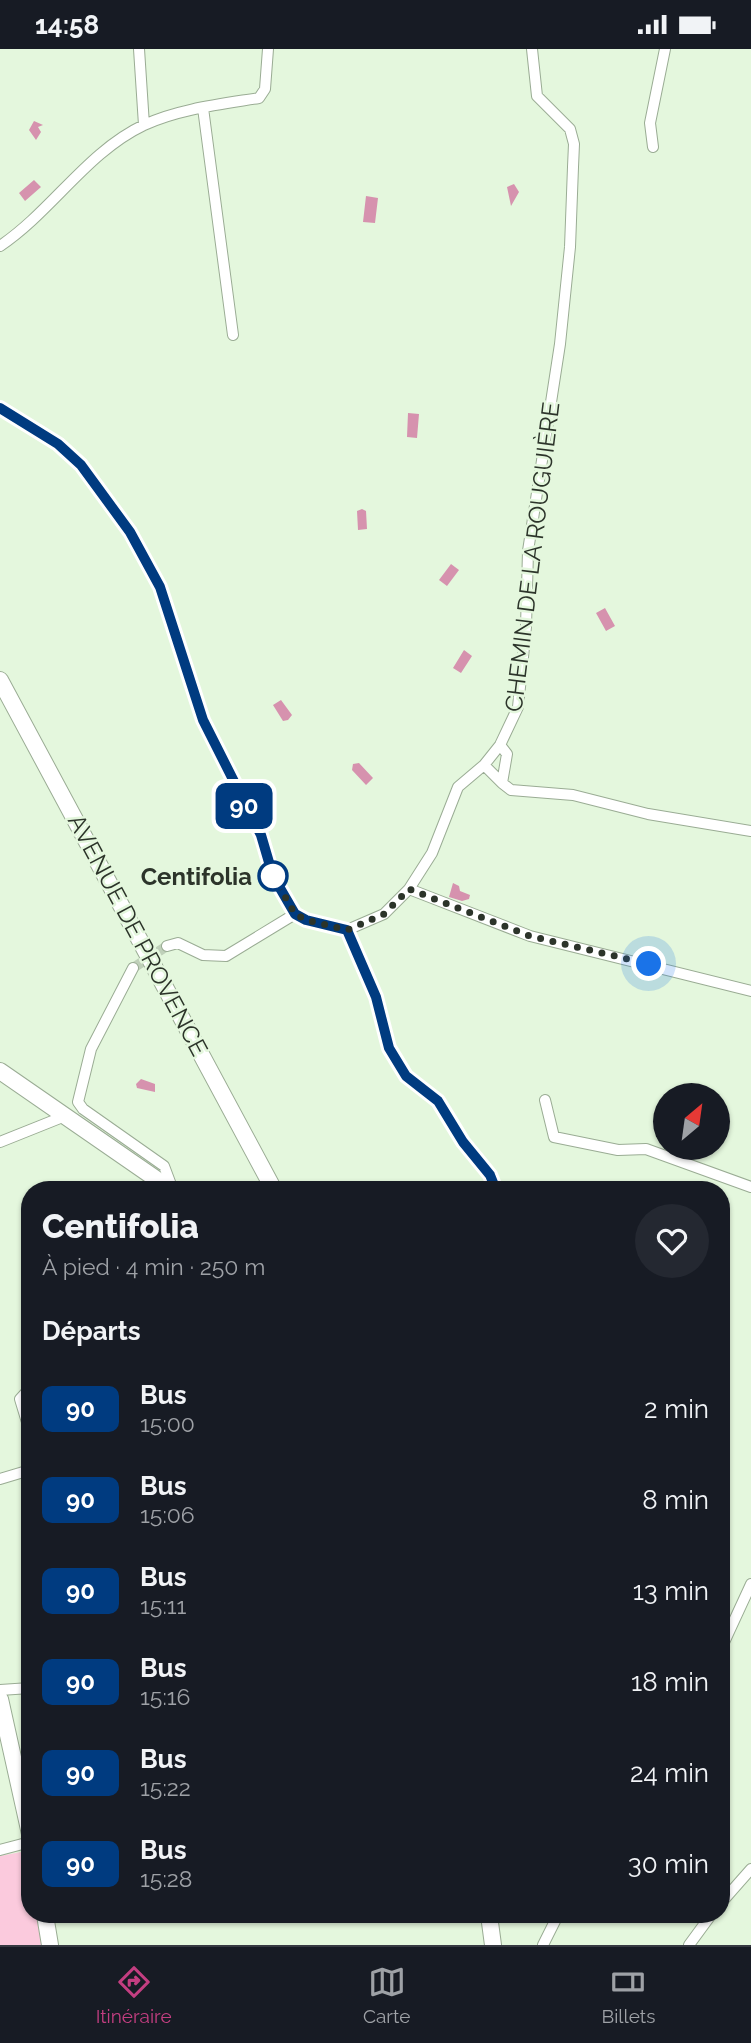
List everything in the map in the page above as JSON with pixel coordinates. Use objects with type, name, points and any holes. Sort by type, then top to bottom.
[{"type":"main road","name":"AVENUE DE PROVENCE","points":[[0,680],[269,1181]]},
{"type":"main road","points":[[0,1071],[160,1181]]},
{"type":"main road","points":[[0,1699],[21,1794]]},
{"type":"main road","points":[[46,1923],[50,1945]]},
{"type":"main road","points":[[490,1923],[493,1945]]},
{"type":"street","points":[[139,49],[144,125]]},
{"type":"street","points":[[0,246],[13,237],[77,175],[144,125],[203,108],[259,98],[265,89],[268,49]]},
{"type":"street","name":"CHEMIN DE LA ROUGUIÈRE","points":[[347,930],[384,914],[409,889],[432,853],[458,787],[484,765],[500,745],[518,708],[526,627],[528,551],[560,344],[570,247],[574,144],[570,129],[537,96],[532,49]]},
{"type":"street","points":[[653,147],[650,123],[665,49]]},
{"type":"street","points":[[203,108],[233,335]]},
{"type":"street","points":[[0,408],[58,444],[81,465],[130,532],[160,587],[203,720],[261,835],[273,876],[295,914],[306,920],[347,930],[376,997],[389,1048],[406,1076],[438,1101],[463,1142],[492,1181]]},
{"type":"street","points":[[500,745],[507,754],[502,783]]},
{"type":"street","points":[[484,765],[511,790],[573,796],[648,814],[751,831]]},
{"type":"street","points":[[409,889],[530,936],[751,991]]},
{"type":"street","points":[[167,946],[178,943],[203,955],[226,956],[295,914]]},
{"type":"street","points":[[133,968],[91,1049],[78,1102],[83,1109],[164,1166],[170,1181]]},
{"type":"street","points":[[545,1100],[554,1137],[618,1150],[646,1149],[751,1187]]},
{"type":"street","points":[[0,1142],[65,1116]]},
{"type":"street","points":[[0,1479],[21,1473]]},
{"type":"street","points":[[730,1630],[751,1584]]},
{"type":"street","points":[[0,1690],[21,1689]]},
{"type":"street","points":[[0,1850],[21,1844]]},
{"type":"street","points":[[730,1892],[751,1868]]},
{"type":"street","points":[[545,1944],[554,1923]]},
{"type":"street","points":[[689,1945],[705,1923]]},
{"type":"shaded area","points":[[34,121],[43,125],[38,127],[41,132],[36,140],[29,130]]},
{"type":"shaded area","points":[[34,180],[41,187],[25,201],[19,193]]},
{"type":"shaded area","points":[[514,184],[519,192],[511,206],[507,187]]},
{"type":"shaded area","points":[[366,196],[378,198],[375,223],[363,222]]},
{"type":"shaded area","points":[[408,413],[419,414],[417,438],[407,437]]},
{"type":"shaded area","points":[[357,511],[366,511],[367,529],[358,530]]},
{"type":"shaded area","points":[[451,564],[459,570],[447,586],[439,580]]},
{"type":"shaded area","points":[[605,608],[615,626],[606,631],[596,613]]},
{"type":"shaded area","points":[[464,650],[472,656],[461,673],[453,668]]},
{"type":"shaded area","points":[[281,700],[292,715],[288,720],[283,721],[273,705]]},
{"type":"shaded area","points":[[359,763],[373,778],[366,785],[352,770],[353,764]]},
{"type":"shaded area","points":[[453,883],[459,886],[460,891],[470,895],[469,899],[462,901],[449,897]]},
{"type":"shaded area","points":[[141,1079],[155,1084],[155,1092],[137,1088],[136,1084]]},
{"type":"shaded area","points":[[21,1852],[21,1923],[39,1923],[43,1945],[0,1945],[0,1856]]},
{"type":"tunnel","points":[[133,968],[167,946]]},
{"type":"bus line","name":"90","points":[[0,408],[58,444],[81,465],[130,532],[160,587],[203,720],[239,797],[261,835],[273,876],[295,914],[306,920],[347,930],[376,997],[389,1048],[406,1076],[438,1101],[463,1142],[492,1181]]},
{"type":"place","name":"Centifolia","points":[[273,876]]},
{"type":"route","points":[[273,876],[295,914],[306,920],[347,930],[384,914],[409,889],[530,936],[649,964]]}]
